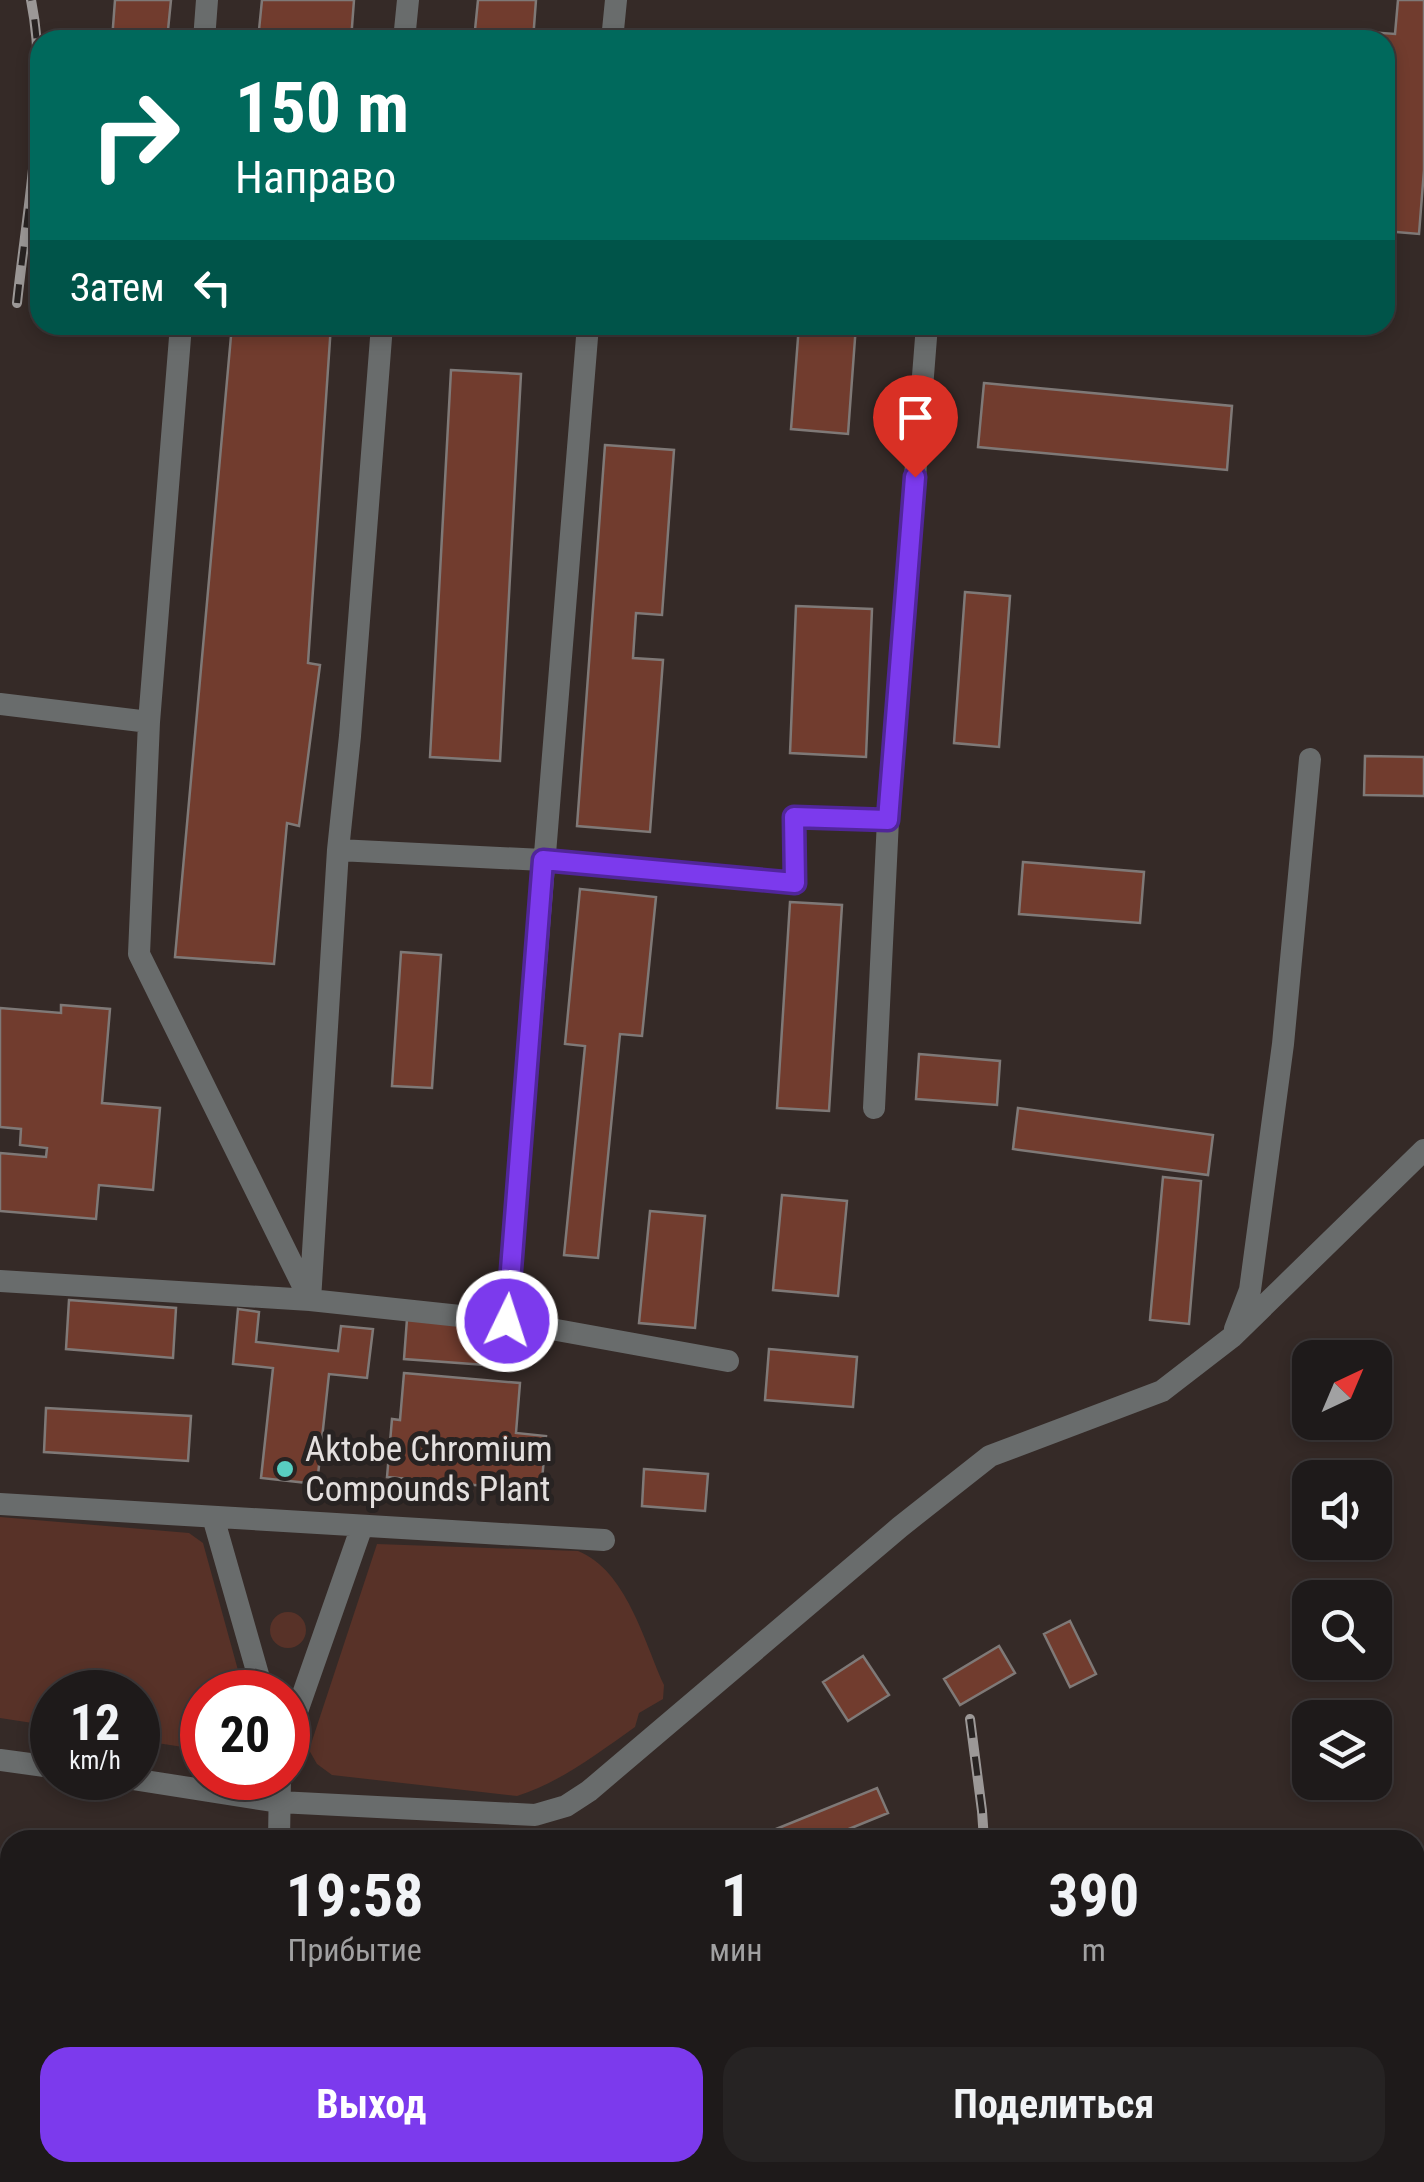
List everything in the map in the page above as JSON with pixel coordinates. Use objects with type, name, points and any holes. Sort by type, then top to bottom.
[{"type":"street","points":[[205,30],[207,0]]},
{"type":"street","points":[[405,30],[408,0]]},
{"type":"street","points":[[613,30],[616,0]]},
{"type":"street","points":[[180,335],[149,722],[139,954],[310,1300]]},
{"type":"street","points":[[310,1300],[338,850],[381,335]]},
{"type":"street","points":[[507,1321],[587,335]]},
{"type":"street","points":[[874,1108],[888,820],[926,335]]},
{"type":"street","points":[[0,704],[149,722]]},
{"type":"street","points":[[1232,1337],[1250,1290],[1284,1044],[1310,759]]},
{"type":"street","points":[[338,850],[543,860],[795,883],[794,817],[888,820]]},
{"type":"street","points":[[160,1783],[279,1802],[536,1815],[566,1806],[589,1791],[990,1456],[1162,1391],[1232,1337],[1424,1150]]},
{"type":"street","points":[[0,1282],[310,1300],[507,1321],[728,1361]]},
{"type":"street","points":[[0,1504],[604,1540]]},
{"type":"street","points":[[214,1517],[257,1670]]},
{"type":"street","points":[[310,1674],[362,1526]]},
{"type":"street","points":[[0,1760],[30,1764]]},
{"type":"street","points":[[279,1802],[279,1830]]},
{"type":"shaded area","name":"Aktobe Chromium Compounds Plant","points":[[0,0],[1424,0],[1424,1830],[0,1830]]},
{"type":"shaded area","points":[[0,1517],[189,1533],[203,1543],[238,1670],[180,1670],[180,1747],[160,1743],[160,1670],[30,1670],[30,1723],[0,1718]]},
{"type":"shaded area","points":[[377,1544],[578,1551],[595,1560],[621,1590],[664,1685],[663,1699],[639,1713],[635,1727],[564,1775],[517,1796],[332,1775],[317,1764],[310,1747]]},
{"type":"shaded area","points":[[288,1612],[301,1617],[306,1630],[301,1643],[288,1648],[275,1643],[270,1630],[275,1617]]},
{"type":"building","points":[[115,0],[171,0],[168,30],[113,30]]},
{"type":"building","points":[[262,0],[354,0],[352,30],[259,30]]},
{"type":"building","points":[[478,0],[536,0],[534,30],[475,30]]},
{"type":"building","points":[[1398,0],[1424,0],[1424,170],[1419,234],[1395,232]]},
{"type":"building","points":[[231,335],[330,335],[308,663],[320,665],[299,826],[287,823],[274,964],[175,957]]},
{"type":"building","points":[[798,335],[855,335],[848,434],[791,429]]},
{"type":"building","points":[[451,370],[521,374],[500,761],[430,757]]},
{"type":"building","points":[[984,383],[1232,406],[1227,470],[978,447]]},
{"type":"building","points":[[605,445],[674,450],[662,615],[636,613],[633,658],[663,660],[650,832],[577,826]]},
{"type":"building","points":[[965,592],[1010,596],[999,747],[954,743]]},
{"type":"building","points":[[796,606],[872,609],[866,757],[790,753]]},
{"type":"building","points":[[1365,756],[1424,757],[1424,796],[1364,795]]},
{"type":"building","points":[[1023,862],[1144,872],[1140,923],[1019,914]]},
{"type":"building","points":[[580,889],[656,897],[642,1036],[620,1034],[598,1258],[564,1255],[585,1046],[565,1044]]},
{"type":"building","points":[[790,902],[842,905],[829,1111],[777,1108]]},
{"type":"building","points":[[401,952],[441,955],[432,1088],[392,1086]]},
{"type":"building","points":[[61,1005],[110,1009],[102,1103],[160,1108],[153,1190],[99,1185],[96,1219],[0,1211],[0,1153],[46,1157],[47,1148],[20,1145],[21,1129],[0,1127],[0,1008],[61,1013]]},
{"type":"building","points":[[919,1054],[1000,1061],[997,1105],[916,1099]]},
{"type":"building","points":[[1018,1108],[1213,1135],[1208,1175],[1013,1149]]},
{"type":"building","points":[[1163,1177],[1201,1181],[1189,1324],[1150,1320]]},
{"type":"building","points":[[782,1195],[847,1201],[838,1296],[773,1290]]},
{"type":"building","points":[[650,1211],[705,1216],[695,1328],[639,1323]]},
{"type":"building","points":[[69,1300],[176,1308],[173,1358],[66,1349]]},
{"type":"building","points":[[238,1309],[259,1312],[256,1342],[338,1351],[341,1326],[373,1329],[367,1378],[329,1374],[317,1484],[261,1478],[273,1368],[233,1364]]},
{"type":"building","points":[[407,1319],[517,1328],[514,1367],[404,1359]]},
{"type":"building","points":[[769,1349],[857,1357],[853,1407],[765,1400]]},
{"type":"building","points":[[404,1373],[520,1383],[516,1433],[546,1436],[541,1491],[387,1477],[392,1419],[400,1420]]},
{"type":"building","points":[[46,1408],[191,1416],[188,1461],[44,1452]]},
{"type":"building","points":[[644,1469],[708,1474],[705,1511],[642,1506]]},
{"type":"building","points":[[1070,1621],[1096,1674],[1070,1687],[1044,1634]]},
{"type":"building","points":[[999,1646],[1015,1673],[960,1705],[944,1679]]},
{"type":"building","points":[[863,1656],[889,1695],[848,1721],[823,1682]]},
{"type":"building","points":[[877,1788],[888,1813],[846,1830],[776,1829]]},
{"type":"railway","points":[[31,0],[35,30]]},
{"type":"railway","points":[[17,303],[30,198]]},
{"type":"railway","points":[[970,1719],[983,1830]]},
{"type":"place","name":"Aktobe Chromium Compounds Plant","points":[[285,1469]]},
{"type":"route","points":[[507,1321],[543,860],[795,883],[794,817],[888,820],[915,477]]}]
